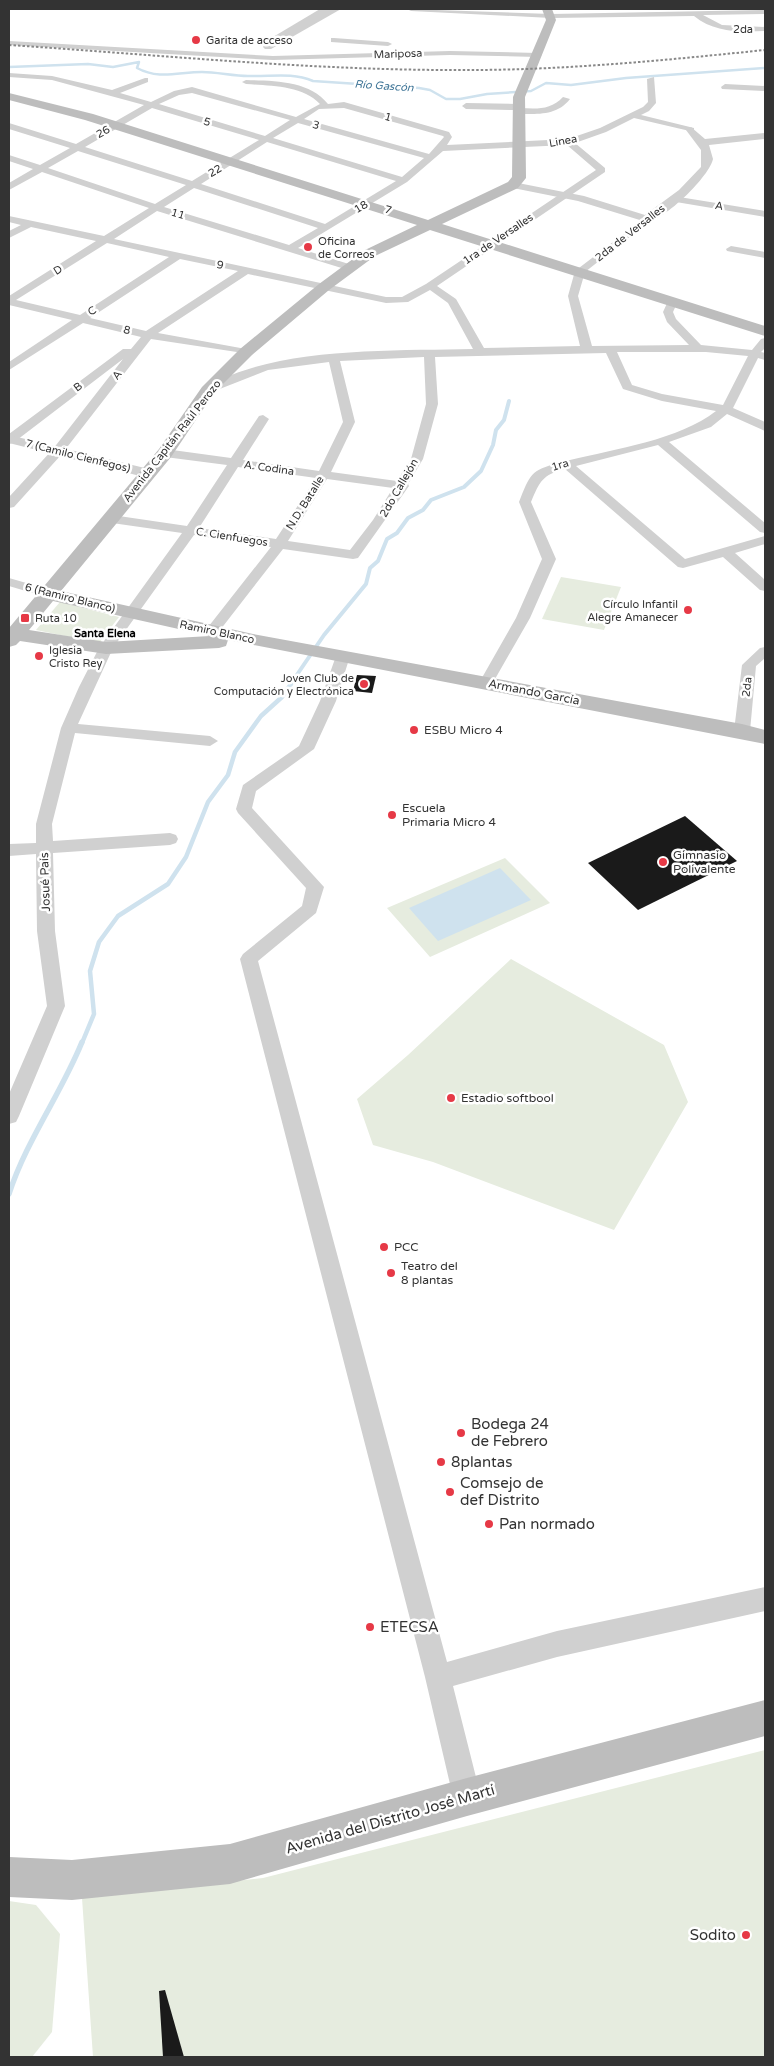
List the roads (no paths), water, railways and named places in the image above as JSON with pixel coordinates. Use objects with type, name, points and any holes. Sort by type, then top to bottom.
[{"type":"main road","points":[[514,185],[519,178],[519,101],[538,55],[549,12]]},
{"type":"main road","name":"7","points":[[9,96],[114,125],[765,330]]},
{"type":"main road","name":"Avenida Capitán Raúl Perozo","points":[[11,638],[165,453],[208,390],[246,352],[348,267],[385,245],[514,185]]},
{"type":"main road","name":"6 (Ramiro Blanco)","points":[[49,594],[132,614]]},
{"type":"main road","name":"Ramiro Blanco","points":[[132,614],[303,649]]},
{"type":"main road","points":[[11,638],[106,648],[253,640]]},
{"type":"main road","name":"Armando García","points":[[303,649],[742,731],[765,737]]},
{"type":"main road","name":"Avenida del Distrito José Martí","points":[[9,1877],[72,1880],[230,1864],[467,1797],[765,1718]]},
{"type":"street","points":[[263,51],[271,42],[326,9]]},
{"type":"street","points":[[263,51],[337,9]]},
{"type":"street","points":[[411,9],[549,12],[765,12]]},
{"type":"street","points":[[696,11],[702,20],[720,29]]},
{"type":"street","name":"2da","points":[[720,29],[765,29]]},
{"type":"street","points":[[334,40],[406,46],[416,48],[421,54]]},
{"type":"street","name":"Mariposa","points":[[9,43],[263,51],[273,58],[421,54],[538,55]]},
{"type":"street","name":"5","points":[[9,75],[52,78],[112,93],[404,180]]},
{"type":"street","name":"Linea","points":[[441,148],[519,146],[569,142],[603,130],[646,109],[652,103],[651,79]]},
{"type":"street","points":[[112,93],[144,80]]},
{"type":"street","points":[[246,82],[283,84],[317,96],[324,104]]},
{"type":"street","points":[[724,87],[765,89]]},
{"type":"street","name":"26","points":[[9,187],[75,147],[151,105],[184,91],[202,92]]},
{"type":"street","name":"3","points":[[202,92],[430,157]]},
{"type":"street","points":[[466,106],[519,101],[558,109],[566,99]]},
{"type":"street","name":"22","points":[[107,239],[295,119],[324,104]]},
{"type":"street","name":"1","points":[[324,104],[344,105],[442,131],[448,138]]},
{"type":"street","points":[[632,115],[691,130],[702,142],[765,136]]},
{"type":"street","points":[[9,126],[326,227]]},
{"type":"street","name":"18","points":[[290,250],[404,180],[441,148],[448,138]]},
{"type":"street","name":"1ra de Versalles","points":[[430,286],[602,170],[569,142]]},
{"type":"street","name":"2da de Versalles","points":[[580,271],[613,248],[703,174],[709,160],[702,142]]},
{"type":"street","name":"11","points":[[9,158],[157,208],[348,267]]},
{"type":"street","points":[[514,185],[564,195],[646,220]]},
{"type":"street","name":"A","points":[[673,199],[765,214]]},
{"type":"street","name":"9","points":[[9,218],[245,271],[386,300],[404,300],[430,286]]},
{"type":"street","points":[[9,236],[31,223]]},
{"type":"street","name":"D","points":[[9,301],[107,239]]},
{"type":"street","points":[[731,249],[765,255]]},
{"type":"street","name":"C","points":[[9,367],[177,256]]},
{"type":"street","name":"A","points":[[9,504],[57,452],[148,335],[245,271]]},
{"type":"street","points":[[580,271],[573,296],[587,350]]},
{"type":"street","points":[[430,286],[452,301],[480,352]]},
{"type":"street","name":"8","points":[[9,301],[148,335],[246,352]]},
{"type":"street","points":[[674,301],[668,312],[671,320],[699,350]]},
{"type":"street","name":"B","points":[[9,439],[148,335]]},
{"type":"street","name":"1ra","points":[[486,683],[523,618],[549,559],[525,502],[533,483],[543,471],[565,463],[660,441],[707,424],[726,408],[760,355],[765,341]]},
{"type":"street","points":[[610,349],[627,386],[647,395],[726,408],[752,418],[765,427]]},
{"type":"street","points":[[208,390],[236,377],[274,365],[334,358],[610,349],[699,350],[760,355]]},
{"type":"street","name":"2do Callejón","points":[[352,555],[379,522],[403,486],[417,459],[432,404],[429,354]]},
{"type":"street","name":"N.D. Batalle","points":[[212,631],[279,545],[322,476],[349,422],[334,358]]},
{"type":"street","points":[[132,614],[235,464],[262,419]]},
{"type":"street","name":"7 (Camilo Cienfegos)","points":[[9,439],[148,473]]},
{"type":"street","points":[[660,441],[765,529]]},
{"type":"street","name":"A. Codina","points":[[165,453],[403,486]]},
{"type":"street","points":[[565,463],[682,564],[765,540]]},
{"type":"street","name":"C. Cienfuegos","points":[[112,519],[352,555]]},
{"type":"street","points":[[725,552],[765,587]]},
{"type":"street","name":"6 (Ramiro Blanco)","points":[[9,582],[49,594]]},
{"type":"street","name":"Josué País","points":[[9,1116],[56,1006],[46,930],[44,824],[69,728],[86,687],[106,648],[132,614]]},
{"type":"street","name":"2da","points":[[742,731],[749,665],[765,651]]},
{"type":"street","points":[[335,655],[328,701],[306,750],[249,789],[244,809],[315,887],[310,909],[249,958],[438,1677],[467,1797]]},
{"type":"street","points":[[69,728],[210,741]]},
{"type":"street","points":[[9,850],[170,840]]},
{"type":"street","points":[[438,1677],[557,1644],[765,1599]]},
{"type":"water","points":[[500,868],[531,900],[438,941],[409,908]]},
{"type":"waterway","name":"Río Gascón","points":[[9,67],[88,64],[113,67],[139,62],[137,68],[145,72],[161,75],[202,72],[242,76],[289,76],[313,81],[419,88],[430,90],[446,99],[531,91],[546,83],[571,85],[626,78],[765,68]]},
{"type":"waterway","points":[[290,685],[324,635],[366,584],[370,568],[378,561],[387,539],[397,533],[408,518],[423,510],[431,500],[464,487],[481,471],[493,445],[496,430],[504,420],[509,401]]},
{"type":"waterway","points":[[82,1043],[94,1014],[90,971],[99,942],[118,916],[168,884],[186,857],[208,802],[228,775],[235,752],[261,716],[282,697],[291,684]]},
{"type":"waterway","points":[[9,1194],[34,1136],[74,1061],[82,1042]]},
{"type":"railway","points":[[9,45],[239,62],[411,70],[506,70],[580,66],[765,50]]},
{"type":"place","name":"Garita de acceso","points":[[196,40]]},
{"type":"place","name":"Oficina de Correos","points":[[308,247]]},
{"type":"place","name":"Círculo Infantil Alegre Amanecer","points":[[688,610]]},
{"type":"place","name":"Ruta 10","points":[[25,618]]},
{"type":"place","name":"Iglesia Cristo Rey","points":[[39,656]]},
{"type":"place","name":"Joven Club de Computación y Electrónica","points":[[364,684]]},
{"type":"place","name":"ESBU Micro 4","points":[[414,730]]},
{"type":"place","name":"Escuela Primaria Micro 4","points":[[392,815]]},
{"type":"place","name":"Gimnasio Polivalente","points":[[663,862]]},
{"type":"place","name":"Estadio softbool","points":[[451,1098]]},
{"type":"place","name":"PCC","points":[[384,1247]]},
{"type":"place","name":"Teatro del 8 plantas","points":[[391,1273]]},
{"type":"place","name":"Bodega 24 de Febrero","points":[[461,1433]]},
{"type":"place","name":"8plantas","points":[[441,1462]]},
{"type":"place","name":"Comsejo de def Distrito","points":[[450,1492]]},
{"type":"place","name":"Pan normado","points":[[489,1524]]},
{"type":"place","name":"ETECSA","points":[[370,1627]]},
{"type":"place","name":"Sodito","points":[[746,1935]]},
{"type":"district","name":"Santa Elena","points":[[105,633]]}]
